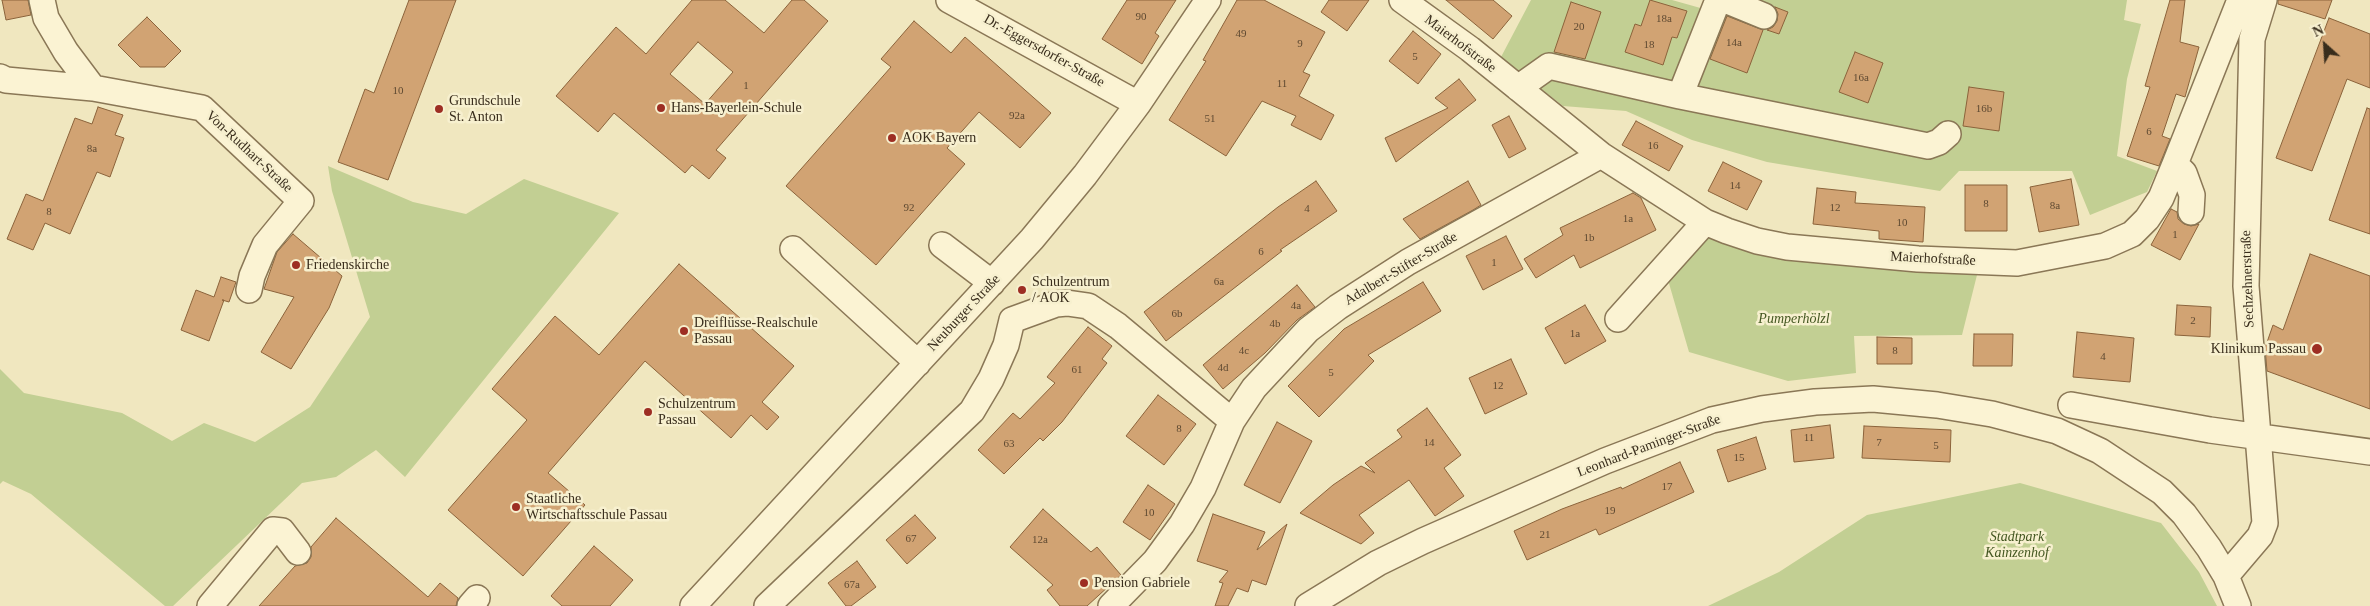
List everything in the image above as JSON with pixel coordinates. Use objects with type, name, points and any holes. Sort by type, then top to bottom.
[{"type":"street","points":[[42,0],[46,18],[66,52],[93,88]]},
{"type":"street","name":"Dr.-Eggersdorfer-Straße","points":[[949,0],[1138,104]]},
{"type":"street","name":"Neuburger Straße","points":[[693,606],[986,289],[1085,175],[1138,104],[1208,0]]},
{"type":"street","name":"Maierhofstraße","points":[[1402,0],[1470,49],[1601,155],[1705,222],[1738,236],[1787,247],[1918,259],[2017,263],[2105,246],[2132,234],[2147,219],[2161,198],[2240,0]]},
{"type":"street","points":[[1680,96],[1718,0]]},
{"type":"street","points":[[1725,0],[1764,16]]},
{"type":"street","name":"Sechzehnerstraße","points":[[2226,576],[2260,536],[2265,523],[2246,286],[2252,39],[2264,0]]},
{"type":"street","points":[[1518,88],[1549,66],[1680,96],[1928,146],[1939,142],[1948,134]]},
{"type":"street","name":"Von-Rudhart-Straße","points":[[0,77],[6,80],[93,88],[202,108],[301,201],[265,245],[252,276],[249,290]]},
{"type":"street","name":"Adalbert-Stifter-Straße","points":[[1111,606],[1155,561],[1182,524],[1202,488],[1232,421],[1254,388],[1308,330],[1338,307],[1408,262],[1601,155]]},
{"type":"street","points":[[2175,164],[2184,173],[2192,195],[2191,212]]},
{"type":"street","points":[[1618,319],[1705,222]]},
{"type":"street","points":[[942,245],[986,289],[1012,320]]},
{"type":"street","points":[[792,249],[918,363]]},
{"type":"street","points":[[1012,320],[1056,304],[1067,303],[1088,306],[1118,326],[1232,421]]},
{"type":"street","points":[[767,606],[972,411],[991,379],[1006,345],[1012,320]]},
{"type":"street","name":"Leonhard-Paminger-Straße","points":[[1308,606],[1378,563],[1424,541],[1605,461],[1712,420],[1762,409],[1815,402],[1873,399],[1937,405],[1992,414],[2056,431],[2100,451],[2162,492],[2184,514],[2209,548],[2226,576],[2238,606]]},
{"type":"street","points":[[2071,405],[2259,437],[2370,452]]},
{"type":"street","points":[[210,606],[273,530],[282,531],[298,552]]},
{"type":"green space","points":[[1531,0],[1672,0],[1704,9],[1712,0],[2127,0],[2124,20],[2141,24],[2127,79],[2117,156],[2157,171],[2147,192],[2090,215],[2072,171],[1959,171],[1940,191],[1767,162],[1692,140],[1626,111],[1563,106],[1501,57]]},
{"type":"green space","points":[[328,166],[413,202],[466,214],[524,179],[619,213],[405,477],[376,450],[336,477],[302,483],[173,606],[165,606],[31,494],[3,481],[0,484],[0,369],[24,393],[122,413],[172,441],[204,423],[255,442],[310,407],[370,317],[332,191]]},
{"type":"green space","name":"Pumperhölzl","points":[[1707,231],[1786,257],[1977,275],[1962,335],[1854,336],[1856,373],[1788,381],[1689,352],[1668,280]]},
{"type":"green space","name":"Stadtpark Kainzenhof","points":[[2020,483],[2161,523],[2199,572],[2217,606],[1708,606],[1779,572],[1867,515]]},
{"type":"building","points":[[2,0],[28,0],[31,15],[6,20]]},
{"type":"building","points":[[409,0],[456,0],[388,180],[338,162],[365,89],[374,93]]},
{"type":"building","points":[[692,0],[725,0],[764,33],[792,0],[804,0],[828,21],[716,150],[726,158],[709,179],[692,165],[685,173],[614,113],[598,132],[556,96],[616,27],[646,54]],"holes":[[[698,42],[733,72],[705,104],[670,74]]]},
{"type":"building","points":[[1127,0],[1176,0],[1155,33],[1159,36],[1142,64],[1102,39]]},
{"type":"building","points":[[1237,0],[1264,0],[1325,32],[1303,72],[1310,75],[1299,96],[1334,115],[1321,140],[1291,125],[1296,116],[1262,101],[1226,156],[1169,120],[1206,61],[1203,60]]},
{"type":"building","points":[[1329,0],[1369,0],[1347,31],[1321,12]]},
{"type":"building","points":[[1446,0],[1493,0],[1512,16],[1493,39]]},
{"type":"building","points":[[1650,0],[1687,11],[1677,38],[1672,37],[1663,65],[1625,52],[1635,24],[1641,26]]},
{"type":"building","points":[[2170,0],[2185,0],[2180,42],[2199,47],[2185,97],[2176,94],[2162,136],[2170,139],[2159,166],[2127,156],[2150,87],[2145,86]]},
{"type":"building","points":[[2278,0],[2332,0],[2325,19],[2278,4]]},
{"type":"building","points":[[1571,2],[1601,12],[1585,59],[1554,52]]},
{"type":"building","points":[[1775,7],[1788,12],[1779,34],[1767,30],[1773,27],[1777,21],[1778,14]]},
{"type":"building","points":[[1727,16],[1763,30],[1747,73],[1710,59]]},
{"type":"building","points":[[147,17],[181,51],[165,67],[140,67],[118,45]]},
{"type":"building","points":[[2329,18],[2370,34],[2370,88],[2347,79],[2312,171],[2276,158]]},
{"type":"building","name":"AOK Bayern","points":[[914,21],[951,53],[965,37],[1051,113],[1020,148],[979,112],[947,148],[965,164],[876,265],[786,186],[891,67],[881,59]]},
{"type":"building","points":[[1413,31],[1441,54],[1418,84],[1389,61]]},
{"type":"building","points":[[1855,52],[1883,63],[1868,103],[1839,92]]},
{"type":"building","points":[[1459,79],[1476,100],[1396,162],[1385,138],[1448,108],[1435,98]]},
{"type":"building","points":[[1969,87],[2004,92],[1999,131],[1963,126]]},
{"type":"building","points":[[98,107],[123,115],[115,135],[124,138],[110,177],[97,172],[70,234],[45,223],[33,250],[7,239],[26,194],[43,201],[75,118],[92,124]]},
{"type":"building","points":[[2367,108],[2370,109],[2370,234],[2329,220]]},
{"type":"building","points":[[1509,116],[1526,149],[1509,158],[1492,125]]},
{"type":"building","points":[[1636,121],[1683,146],[1669,171],[1622,145]]},
{"type":"building","points":[[1723,162],[1762,181],[1747,210],[1708,191]]},
{"type":"building","points":[[2071,179],[2079,225],[2039,232],[2030,187]]},
{"type":"building","points":[[1316,181],[1337,211],[1280,250],[1282,251],[1166,341],[1144,312],[1278,207]]},
{"type":"building","points":[[1468,181],[1481,205],[1473,210],[1420,239],[1403,219]]},
{"type":"building","points":[[1965,185],[2007,185],[2007,231],[1965,231]]},
{"type":"building","points":[[1817,188],[1856,192],[1855,203],[1925,207],[1923,242],[1879,239],[1879,231],[1813,224]]},
{"type":"building","points":[[1633,193],[1641,198],[1656,230],[1580,268],[1574,255],[1536,278],[1524,259],[1563,235],[1560,228]]},
{"type":"building","points":[[2171,209],[2177,212],[2178,219],[2184,224],[2191,226],[2199,224],[2180,260],[2151,245]]},
{"type":"building","points":[[293,234],[342,276],[329,308],[291,369],[261,352],[294,297],[264,289],[277,252]]},
{"type":"building","points":[[1506,236],[1523,269],[1483,290],[1466,256]]},
{"type":"building","name":"Klinikum Passau","points":[[2310,254],[2370,276],[2370,409],[2267,371],[2265,348],[2273,325],[2283,330]]},
{"type":"building","points":[[679,264],[794,366],[762,402],[779,417],[767,430],[751,415],[731,438],[645,361],[548,473],[585,505],[523,576],[448,510],[527,420],[492,389],[555,316],[599,355]]},
{"type":"building","points":[[221,277],[236,282],[229,302],[224,301],[209,341],[181,330],[196,290],[214,297]]},
{"type":"building","points":[[1423,282],[1441,311],[1368,355],[1374,361],[1319,417],[1288,386],[1344,329]]},
{"type":"building","points":[[1297,285],[1315,307],[1297,320],[1265,353],[1223,389],[1203,365]]},
{"type":"building","points":[[1585,305],[1606,341],[1565,364],[1545,328]]},
{"type":"building","points":[[2177,305],[2211,307],[2210,337],[2175,335]]},
{"type":"building","points":[[1088,327],[1112,346],[1102,359],[1107,363],[1062,422],[1043,441],[1040,438],[1004,474],[978,450],[1013,413],[1020,419],[1055,383],[1047,377]]},
{"type":"building","points":[[2077,332],[2134,338],[2130,382],[2073,377]]},
{"type":"building","points":[[1974,334],[2013,334],[2012,366],[1973,366]]},
{"type":"building","points":[[1877,337],[1912,338],[1912,364],[1877,364]]},
{"type":"building","points":[[1511,359],[1527,394],[1485,414],[1469,378]]},
{"type":"building","points":[[1158,395],[1196,424],[1164,465],[1126,436]]},
{"type":"building","points":[[1427,408],[1461,455],[1444,468],[1464,496],[1435,516],[1409,480],[1359,515],[1374,533],[1361,544],[1300,513],[1333,485],[1361,466],[1375,473],[1365,463],[1402,437],[1397,430]]},
{"type":"building","points":[[1277,422],[1312,441],[1280,503],[1244,485]]},
{"type":"building","points":[[1830,425],[1834,458],[1794,462],[1791,430]]},
{"type":"building","points":[[1864,426],[1951,430],[1950,462],[1862,458]]},
{"type":"building","points":[[1756,437],[1766,469],[1728,482],[1717,450]]},
{"type":"building","points":[[1680,462],[1694,492],[1599,535],[1596,529],[1527,560],[1514,531],[1562,509],[1621,487],[1622,489]]},
{"type":"building","points":[[1148,485],[1175,504],[1150,540],[1123,522]]},
{"type":"building","points":[[1043,509],[1091,552],[1097,547],[1121,575],[1087,606],[1060,606],[1047,590],[1053,585],[1010,547]]},
{"type":"building","points":[[1213,514],[1265,532],[1257,550],[1287,524],[1266,585],[1252,580],[1248,592],[1237,588],[1228,606],[1215,606],[1223,583],[1219,582],[1228,571],[1197,561]]},
{"type":"building","points":[[915,515],[936,538],[907,564],[886,540]]},
{"type":"building","points":[[336,518],[428,597],[440,583],[458,598],[456,606],[259,606],[295,566],[307,563],[311,557],[311,547]]},
{"type":"building","points":[[594,546],[633,580],[610,606],[562,606],[551,596]]},
{"type":"building","points":[[857,561],[876,587],[851,606],[846,606],[828,583]]},
{"type":"place","name":"Hans-Bayerlein-Schule","points":[[661,108]]},
{"type":"place","name":"Grundschule St. Anton","points":[[439,109]]},
{"type":"place","name":"AOK Bayern","points":[[892,138]]},
{"type":"place","name":"Friedenskirche","points":[[296,265]]},
{"type":"place","name":"Schulzentrum / AOK","points":[[1022,290]]},
{"type":"place","name":"Dreiflüsse-Realschule Passau","points":[[684,331]]},
{"type":"place","name":"Klinikum Passau","points":[[2317,349]]},
{"type":"place","name":"Schulzentrum Passau","points":[[648,412]]},
{"type":"place","name":"Staatliche Wirtschaftsschule Passau","points":[[516,507]]},
{"type":"place","name":"Pension Gabriele","points":[[1084,583]]}]
